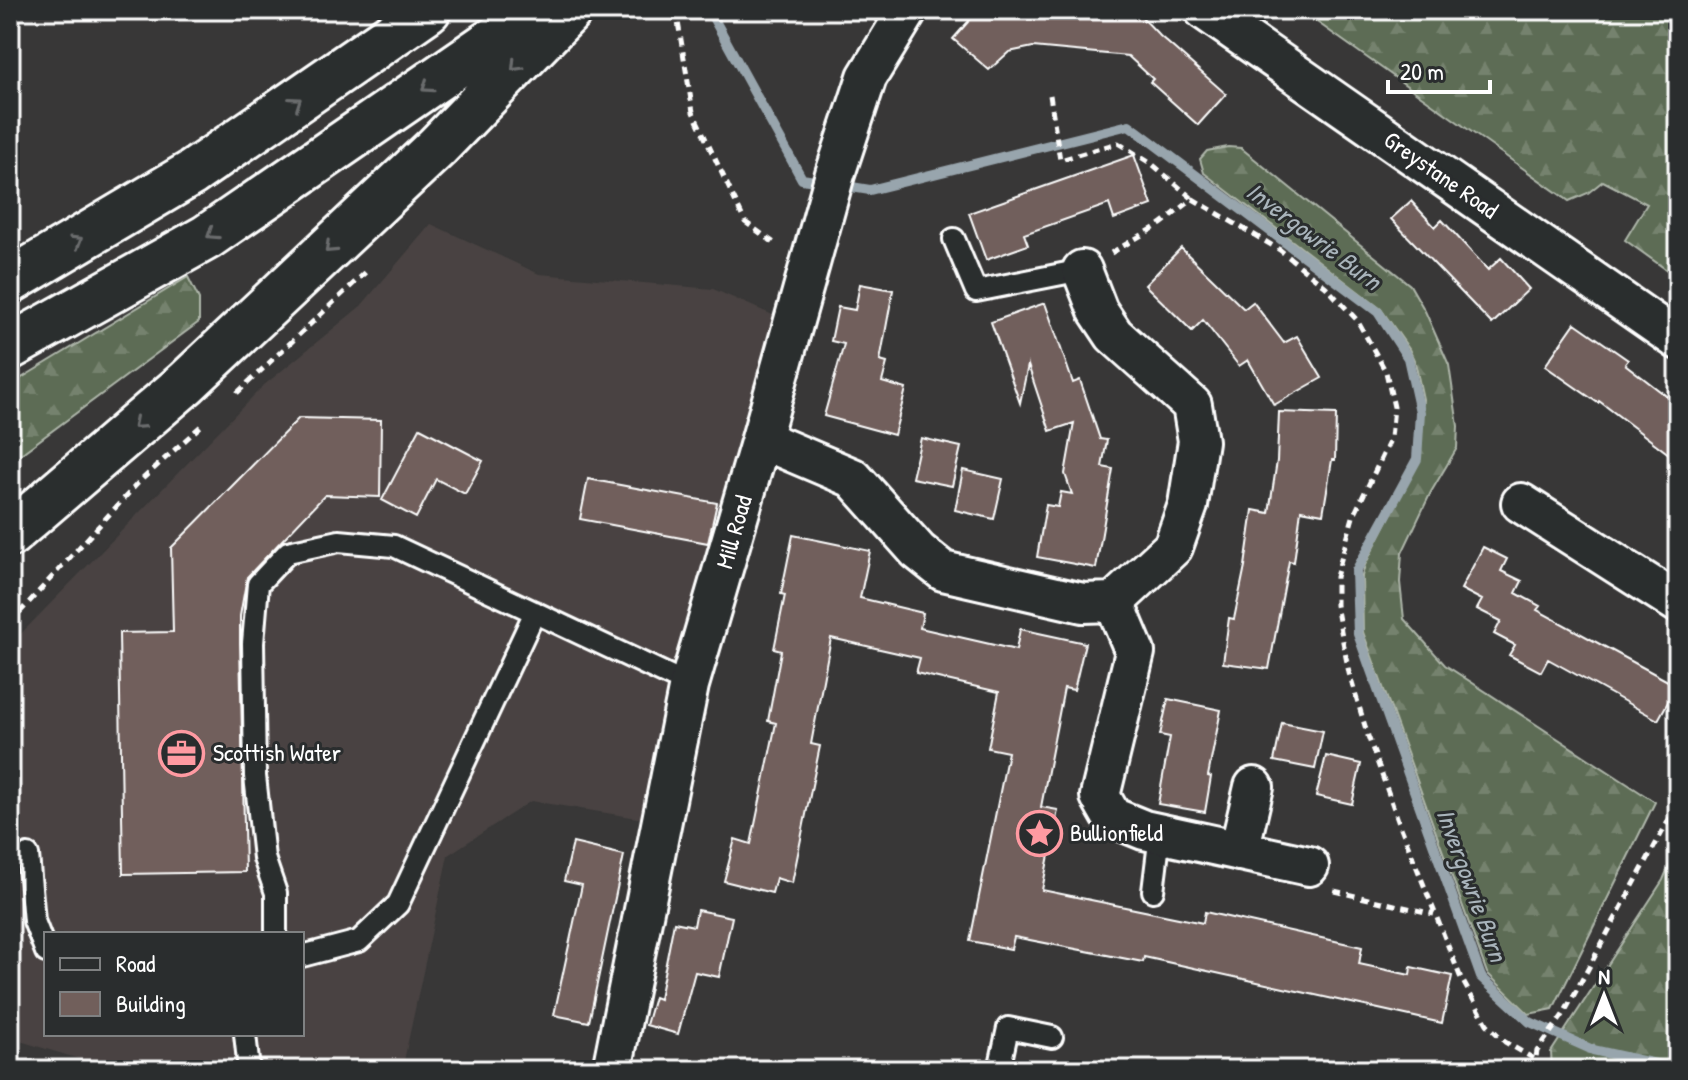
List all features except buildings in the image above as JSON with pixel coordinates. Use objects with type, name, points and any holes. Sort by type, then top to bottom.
[{"type":"highway","points":[[10,281],[192,173],[428,10]]},
{"type":"highway","points":[[10,347],[207,237],[537,10]]},
{"type":"highway","points":[[10,534],[186,383],[437,147],[570,10]]},
{"type":"street","name":"Mill Road","points":[[612,1070],[689,685],[832,184],[867,77],[908,10]]},
{"type":"street","name":"Greystane Road","points":[[1204,10],[1678,340]]},
{"type":"street","points":[[761,439],[853,478],[918,551],[943,571],[1083,603],[1114,602],[1173,547],[1188,505],[1198,441],[1192,405],[1114,335],[1098,311],[1082,270]]},
{"type":"street","points":[[1521,503],[1678,603]]},
{"type":"street","points":[[1114,602],[1135,652],[1100,796],[1112,817],[1160,834],[1309,866]]},
{"type":"street","points":[[1239,851],[1254,787]]},
{"type":"lane","points":[[954,239],[976,291],[1082,270]]},
{"type":"lane","points":[[276,932],[276,893],[264,858],[255,776],[253,643],[258,584],[288,552],[339,541],[394,546],[689,685]]},
{"type":"lane","points":[[304,955],[359,941],[398,904],[535,612]]},
{"type":"lane","points":[[1153,891],[1160,834]]},
{"type":"lane","points":[[28,855],[34,921],[44,947]]},
{"type":"lane","points":[[999,1070],[1008,1028],[1052,1037]]},
{"type":"lane","points":[[245,1036],[249,1070]]},
{"type":"path","points":[[676,10],[693,112],[745,222],[807,267]]},
{"type":"path","points":[[1050,95],[1060,160],[1118,143],[1152,164],[1193,199],[1280,250],[1326,287],[1357,320],[1386,372],[1394,407],[1391,438],[1349,528],[1336,577],[1336,605],[1349,673],[1368,736],[1448,951],[1487,1024],[1505,1042],[1536,1060]]},
{"type":"path","points":[[1082,270],[1161,224],[1193,199]]},
{"type":"path","points":[[231,399],[365,273]]},
{"type":"path","points":[[10,623],[138,483],[208,420]]},
{"type":"path","points":[[1534,1070],[1537,1051],[1563,1015],[1678,803]]},
{"type":"path","points":[[1309,866],[1328,890],[1434,914]]},
{"type":"shaded area","points":[[431,224],[539,274],[713,289],[775,316],[644,819],[531,801],[448,855],[402,1070],[116,1070],[10,1038],[10,645],[263,386],[361,306]]},
{"type":"green space","points":[[1300,10],[1656,10],[1678,25],[1678,278],[1625,240],[1647,204],[1603,181],[1588,193],[1569,201]]},
{"type":"green space","points":[[1241,148],[1410,285],[1449,365],[1458,426],[1457,448],[1431,492],[1402,553],[1400,582],[1404,619],[1445,665],[1655,802],[1553,1009],[1529,1014],[1487,973],[1363,632],[1362,576],[1365,565],[1419,460],[1423,399],[1415,362],[1381,309],[1204,173],[1200,159],[1207,151]]},
{"type":"green space","points":[[188,277],[199,299],[199,322],[10,462],[10,385]]},
{"type":"green space","points":[[1678,845],[1678,1070],[1552,1070],[1551,1052],[1663,880]]},
{"type":"waterway","name":"Invergowrie Burn","points":[[709,10],[802,179],[870,190],[1129,125],[1378,312],[1408,358],[1420,412],[1417,459],[1356,571],[1358,634],[1481,977],[1530,1022],[1593,1050],[1678,1069]]},
{"type":"place","name":"Scottish Water","points":[[182,753]]},
{"type":"place","name":"Bullionfield","points":[[1039,833]]}]
